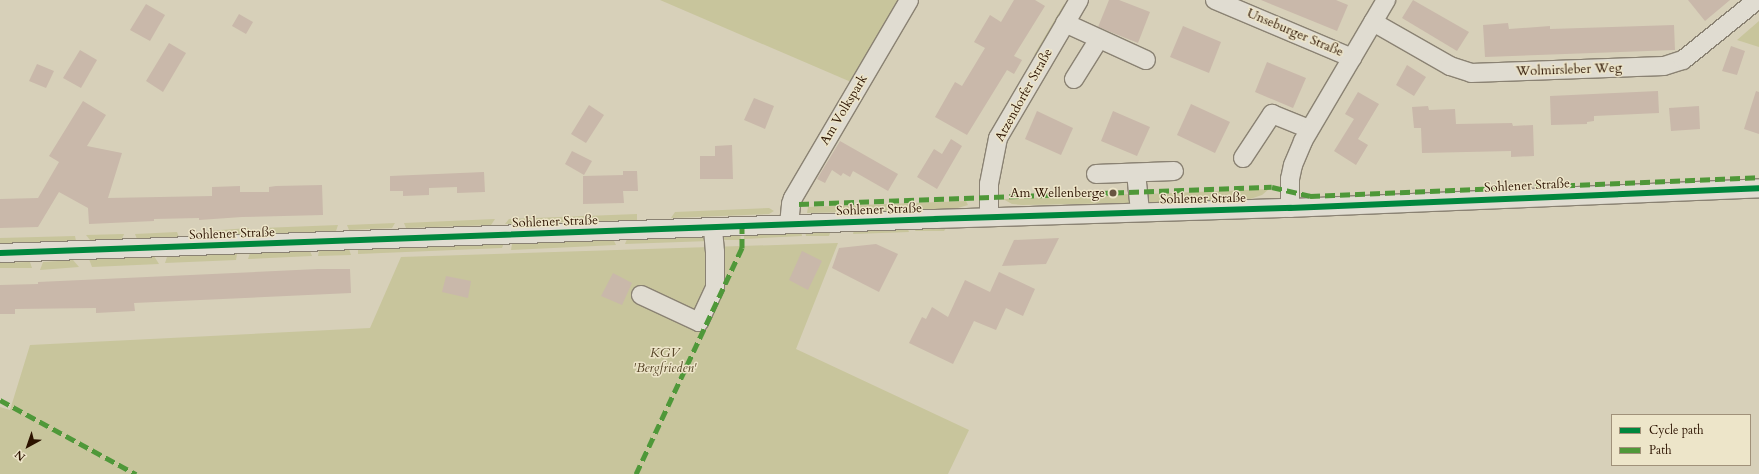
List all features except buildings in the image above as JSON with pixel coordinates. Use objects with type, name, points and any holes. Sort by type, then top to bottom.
[{"type":"street","name":"Am Volkspark","points":[[789,224],[790,204],[793,198],[909,0]]},
{"type":"street","name":"Atzendorfer Straße","points":[[989,218],[989,184],[998,138],[1079,0]]},
{"type":"street","name":"Unseburger Straße","points":[[1215,0],[1352,58]]},
{"type":"street","points":[[1290,208],[1290,179],[1293,165],[1309,129],[1386,0]]},
{"type":"street","name":"Wolmirsleber Weg","points":[[1373,22],[1450,66],[1471,73],[1664,66],[1683,60],[1757,0]]},
{"type":"street","points":[[1065,23],[1146,60]]},
{"type":"street","points":[[1074,79],[1099,39]]},
{"type":"street","points":[[1243,158],[1272,114],[1309,129]]},
{"type":"street","points":[[1096,174],[1174,171]]},
{"type":"street","points":[[1136,172],[1140,212]]},
{"type":"street","name":"Sohlener Straße","points":[[0,253],[789,224],[1290,208],[1759,188]]},
{"type":"street","points":[[641,295],[699,322],[715,287],[713,227]]},
{"type":"green space","points":[[660,0],[898,0],[851,82]]},
{"type":"green space","points":[[1064,4],[1066,9],[1040,53],[1034,55]]},
{"type":"green space","points":[[1759,21],[1759,47],[1737,40]]},
{"type":"green space","points":[[1269,189],[1262,195],[1247,200],[1150,203],[1147,194]]},
{"type":"green space","points":[[1132,194],[1129,203],[1022,205],[1012,204],[1003,199]]},
{"type":"green space","points":[[966,201],[968,205],[951,210],[807,213],[808,207]]},
{"type":"green space","points":[[769,208],[774,211],[769,214],[671,218],[675,212]]},
{"type":"green space","points":[[637,214],[637,220],[505,224],[509,219]]},
{"type":"green space","points":[[495,219],[491,225],[406,228],[404,223]]},
{"type":"green space","points":[[395,223],[392,228],[349,230],[347,225]]},
{"type":"green space","points":[[338,225],[336,231],[261,234],[262,228]]},
{"type":"green space","points":[[907,227],[909,232],[853,234],[854,230]]},
{"type":"green space","points":[[917,227],[947,227],[944,231],[915,231]]},
{"type":"green space","points":[[249,228],[248,234],[207,236],[206,231]]},
{"type":"green space","points":[[831,230],[829,236],[806,236],[805,231]]},
{"type":"green space","points":[[801,231],[802,236],[744,239],[744,234]]},
{"type":"green space","points":[[177,232],[179,237],[137,239],[135,234]]},
{"type":"green space","points":[[124,234],[122,239],[90,240],[86,235]]},
{"type":"green space","points":[[740,234],[741,240],[719,240],[720,235]]},
{"type":"green space","points":[[75,236],[76,241],[0,244],[0,238]]},
{"type":"green space","points":[[706,236],[709,241],[625,244],[627,239]]},
{"type":"green space","points":[[613,239],[616,245],[511,250],[512,244]]},
{"type":"green space","points":[[504,243],[502,248],[358,254],[358,249]]},
{"type":"green space","name":"KGV 'Bergfrieden'","points":[[838,243],[796,349],[969,430],[948,474],[0,474],[0,407],[10,410],[30,345],[370,328],[401,257]]},
{"type":"green space","points":[[349,249],[351,255],[318,256],[319,250]]},
{"type":"green space","points":[[310,251],[312,256],[248,259],[250,253]]},
{"type":"green space","points":[[237,254],[236,260],[165,263],[167,257]]},
{"type":"green space","points":[[154,256],[159,264],[92,267],[89,259]]},
{"type":"green space","points":[[73,260],[79,267],[40,270],[43,262]]},
{"type":"green space","points":[[30,262],[32,268],[0,268],[0,263]]},
{"type":"marked path","points":[[799,204],[1272,187],[1310,196],[1759,177]]},
{"type":"marked path","points":[[636,474],[742,248],[742,226]]},
{"type":"marked path","points":[[0,400],[136,474]]},
{"type":"cycle path","points":[[0,253],[936,219],[1290,208],[1759,188]]},
{"type":"place","name":"Am Wellenberge","points":[[1113,193]]}]
